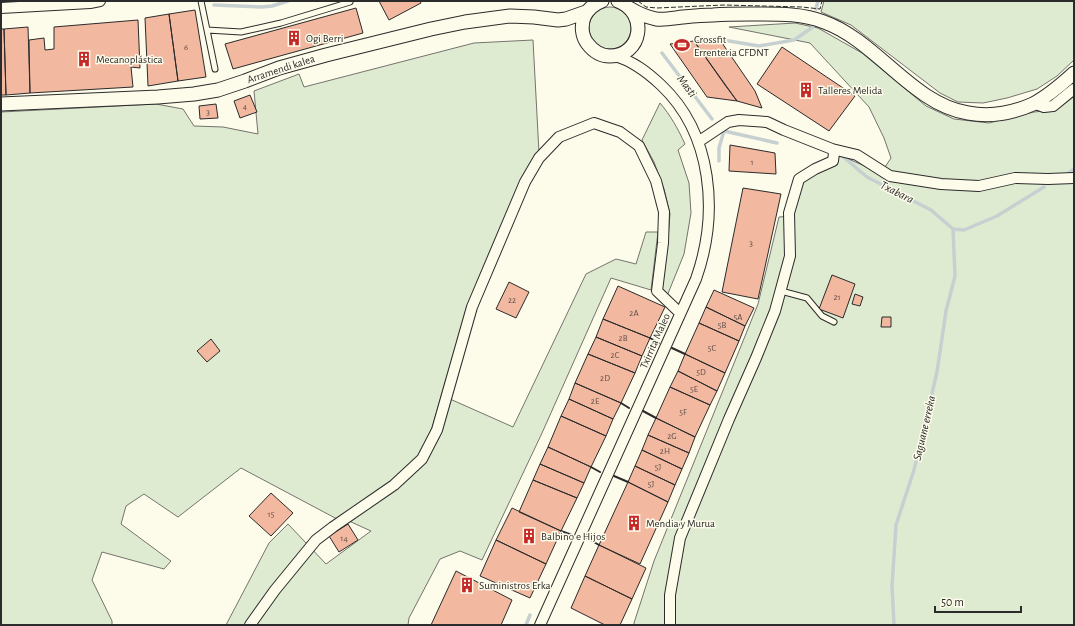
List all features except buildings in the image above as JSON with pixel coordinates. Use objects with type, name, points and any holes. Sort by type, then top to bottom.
[{"type":"street","points":[[618,1],[624,3],[639,14],[657,19],[714,14],[779,14],[802,16],[824,21],[842,30],[860,42],[922,93],[944,106],[968,113],[989,115],[1012,111],[1033,103],[1074,73]]},
{"type":"street","points":[[1,8],[93,2]]},
{"type":"street","points":[[594,5],[583,21],[582,31],[590,48],[597,53],[606,56],[622,54],[633,45],[638,32],[638,24],[636,16],[631,9]]},
{"type":"street","points":[[558,20],[573,17],[594,5]]},
{"type":"street","name":"Arramendi kalea","points":[[1,104],[194,94],[218,90],[279,68],[431,28],[510,16],[558,20]]},
{"type":"street","points":[[638,32],[666,19]]},
{"type":"street","points":[[558,20],[572,28],[585,40]]},
{"type":"street","name":"Txirrita Maleo","points":[[633,45],[635,57],[642,69]]},
{"type":"street","name":"Txirrita Maleo","points":[[540,625],[696,279],[702,263],[708,231],[709,192],[704,165],[698,142],[686,118],[678,104],[667,91],[642,69],[628,60],[615,56]]},
{"type":"street","points":[[1033,103],[1044,107],[1053,106],[1074,89]]},
{"type":"street","points":[[698,142],[728,122],[739,120],[767,122],[832,149],[857,155],[890,176],[942,184],[979,186],[1015,178],[1074,178]]},
{"type":"street","points":[[250,625],[275,590],[316,540],[394,485],[422,459],[437,430],[472,307],[525,182],[540,158],[559,137],[594,123],[620,132],[639,146],[656,181],[664,212],[663,242],[656,291],[680,313]]},
{"type":"street","points":[[670,625],[670,595],[680,538],[775,311],[790,256],[789,213],[799,179],[833,160],[834,153],[832,149]]},
{"type":"lane","points":[[201,1],[215,69]]},
{"type":"lane","points":[[207,30],[241,32],[281,23],[350,2]]},
{"type":"lane","points":[[781,291],[807,298],[822,316],[834,322]]},
{"type":"green space","points":[[824,1],[1074,1],[1074,60],[1057,76],[1037,89],[983,103],[958,102],[940,93],[851,25],[821,12]]},
{"type":"green space","points":[[606,7],[614,7],[622,10],[628,16],[631,28],[628,40],[622,46],[614,49],[606,49],[598,46],[592,40],[589,32],[589,24],[592,16],[598,10]]},
{"type":"green space","points":[[795,23],[818,28],[862,53],[926,106],[954,119],[989,123],[1034,112],[1055,110],[1074,93],[1074,625],[634,625],[654,561],[758,304],[779,217],[793,216],[803,183],[810,177],[836,164],[839,155],[881,173],[891,158],[884,138],[869,107],[810,43],[729,27]]},
{"type":"green space","points":[[533,40],[539,153],[522,177],[470,306],[432,428],[419,457],[391,483],[337,519],[241,468],[178,517],[144,494],[126,506],[121,524],[171,561],[164,569],[102,552],[92,580],[112,621],[112,625],[1,625],[1,112],[156,104],[183,109],[194,126],[223,127],[258,134],[254,91],[299,74],[304,87],[474,43]]},
{"type":"green space","points":[[660,103],[668,113],[685,144],[678,150],[689,183],[691,213],[684,254],[667,296],[661,286],[670,214],[664,189],[654,162],[642,140]]},
{"type":"green space","points":[[646,232],[658,232],[651,290],[611,278],[542,433],[482,560],[460,551],[440,559],[409,618],[408,625],[226,625],[269,543],[288,524],[326,564],[371,531],[349,521],[424,461],[450,399],[513,427],[586,274],[616,259],[636,264]]},
{"type":"waterway","points":[[214,5],[262,7],[272,6],[288,1]]},
{"type":"waterway","points":[[816,9],[818,1]]},
{"type":"waterway","points":[[723,40],[759,46],[794,40],[813,27]]},
{"type":"waterway","name":"Masti","points":[[662,53],[712,119]]},
{"type":"waterway","points":[[719,161],[719,148],[724,131],[777,143]]},
{"type":"waterway","name":"Txabara","points":[[841,155],[867,177],[931,210],[953,229]]},
{"type":"waterway","points":[[1067,174],[1074,169]]},
{"type":"waterway","points":[[953,229],[964,230],[997,216],[1044,187]]},
{"type":"waterway","name":"Saguane erreka","points":[[894,625],[892,586],[896,525],[914,470],[937,372],[946,311],[955,276],[953,229]]},
{"type":"waterway","points":[[526,625],[530,615]]},
{"type":"fence","points":[[638,1],[646,7],[657,8],[724,5],[802,7],[820,9],[822,1]]},
{"type":"wall","points":[[650,338],[659,343]]},
{"type":"wall","points":[[672,348],[685,354]]},
{"type":"wall","points":[[621,403],[629,408]]},
{"type":"wall","points":[[643,411],[656,418]]},
{"type":"wall","points":[[591,467],[600,472]]},
{"type":"wall","points":[[614,476],[628,482]]},
{"type":"wall","points":[[561,531],[572,535]]},
{"type":"wall","points":[[587,538],[599,545]]},
{"type":"place","name":"Ogi Berri","points":[[294,38]]},
{"type":"place","name":"Crossfit Errenteria CFDNT","points":[[682,45]]},
{"type":"place","name":"Mecanoplástica","points":[[84,59]]},
{"type":"place","name":"Talleres Melida","points":[[806,90]]},
{"type":"place","name":"Mendia y Murua","points":[[634,523]]},
{"type":"place","name":"Balbino e Hijos","points":[[529,536]]},
{"type":"place","name":"Suministros Erka","points":[[467,585]]}]
